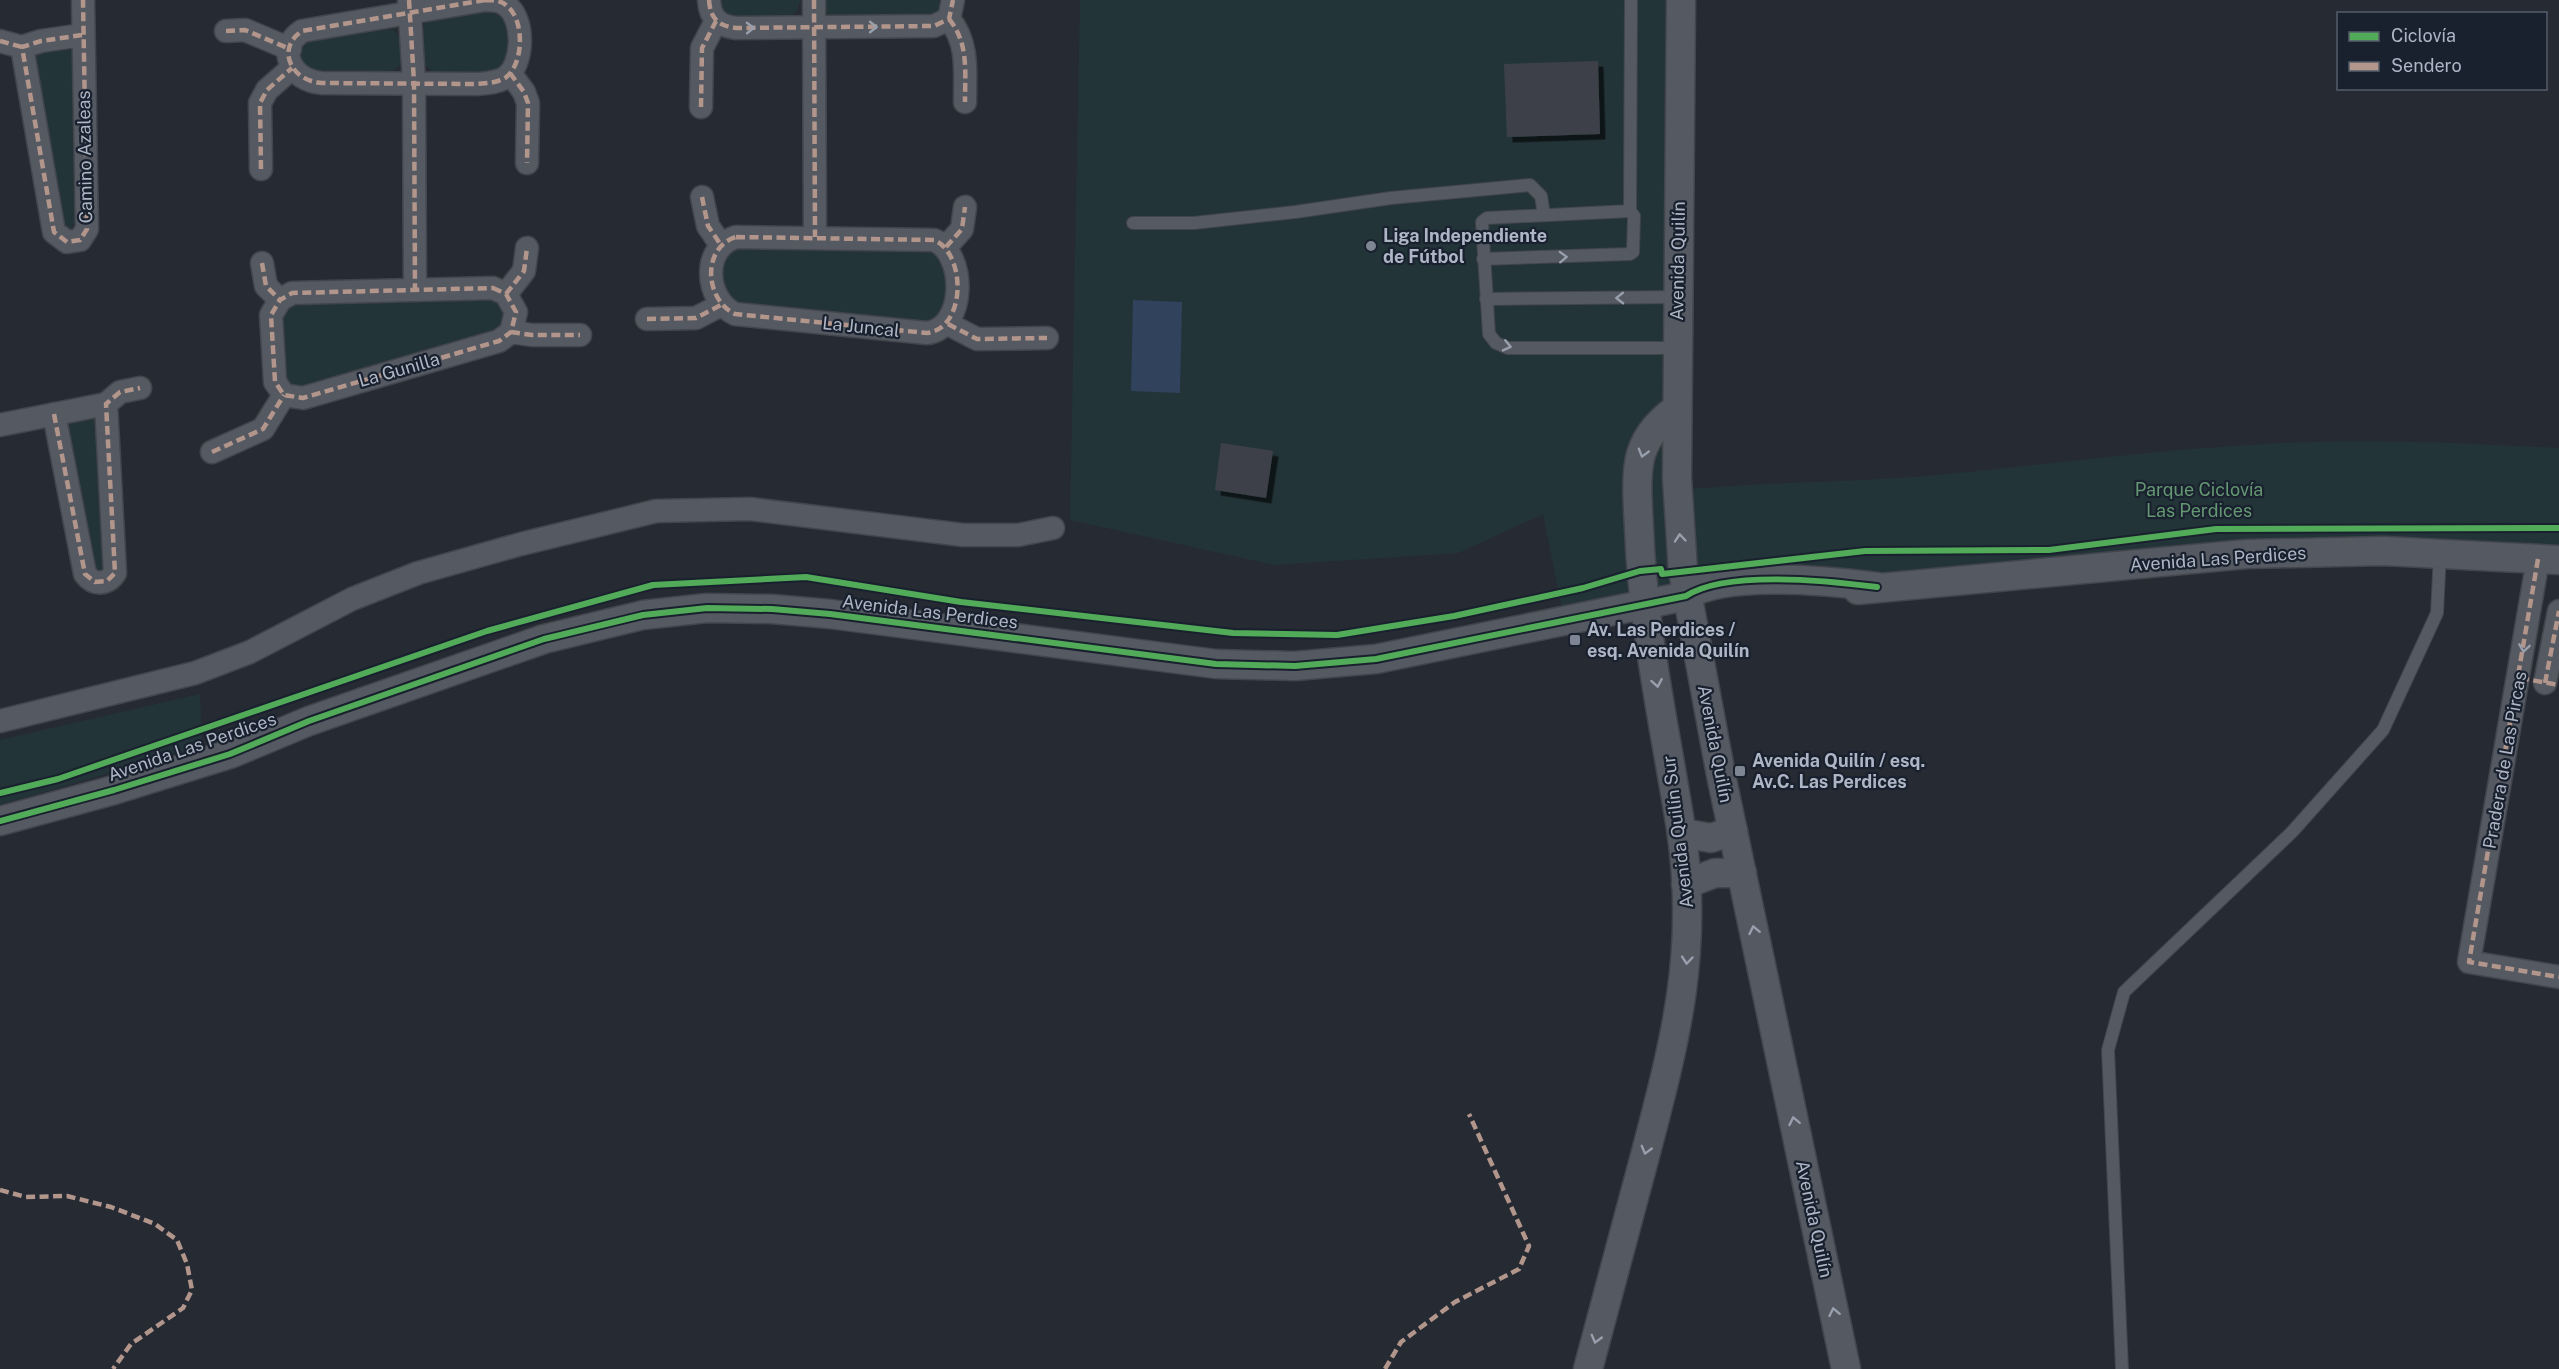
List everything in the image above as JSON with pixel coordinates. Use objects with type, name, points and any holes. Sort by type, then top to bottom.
[{"type":"street","name":"Camino Azaleas","points":[[22,47],[54,232],[61,239],[74,242],[85,235],[87,229],[82,0]]},
{"type":"street","points":[[226,31],[245,30],[291,58],[300,78],[314,83],[490,83],[515,68],[519,53],[517,23],[512,3],[485,0],[410,7],[308,29],[297,34],[291,58],[260,103],[261,169]]},
{"type":"street","points":[[814,0],[815,237]]},
{"type":"street","name":"Avenida Quilín","points":[[1681,0],[1677,489],[1686,596],[1846,1369]]},
{"type":"street","points":[[410,7],[414,82],[415,290]]},
{"type":"street","points":[[701,107],[702,48],[712,10],[736,28],[934,26],[951,9],[964,45],[966,102]]},
{"type":"street","points":[[0,41],[22,47],[41,41],[82,35]]},
{"type":"street","points":[[510,73],[524,92],[528,103],[527,164]]},
{"type":"street","points":[[702,197],[708,226],[721,245]]},
{"type":"street","points":[[946,247],[962,229],[965,207]]},
{"type":"street","points":[[647,319],[696,318],[721,305],[715,297],[712,261],[721,245],[728,239],[744,236],[924,238],[946,247],[951,253],[956,271],[956,305],[948,324],[977,339],[1047,338]]},
{"type":"street","points":[[506,294],[524,271],[526,248]]},
{"type":"street","points":[[262,263],[266,286],[280,300]]},
{"type":"street","points":[[212,452],[263,429],[284,395],[278,389],[274,376],[271,315],[280,300],[298,292],[493,288],[506,294],[516,312],[511,332],[543,336],[580,334]]},
{"type":"street","name":"La Juncal","points":[[721,305],[735,314],[919,333],[934,332],[948,324]]},
{"type":"street","name":"La Gunilla","points":[[284,395],[303,398],[499,341],[511,332]]},
{"type":"street","points":[[0,425],[106,404],[120,392],[140,388]]},
{"type":"street","points":[[54,414],[86,574],[89,579],[101,583],[107,581],[115,573],[106,404]]},
{"type":"street","name":"Avenida Quilín Sur","points":[[1587,1369],[1679,1022],[1688,947],[1682,833],[1643,605],[1638,510],[1640,457],[1648,437],[1660,420],[1677,408]]},
{"type":"street","points":[[0,721],[195,673],[250,651],[352,599],[418,573],[521,544],[656,511],[750,509],[963,535],[1018,535],[1053,528]]},
{"type":"street","name":"Avenida Las Perdices","points":[[0,821],[114,790],[230,754],[309,722],[544,639],[643,615],[707,608],[772,609],[830,614],[1216,664],[1295,666],[1376,660],[1686,596],[1710,584],[1732,582],[1819,581],[1877,586],[2247,554],[2335,551],[2440,553],[2548,559]]},
{"type":"street","name":"Pradera de Las Pircas","points":[[2548,559],[2520,678],[2469,962],[2559,977]]},
{"type":"street","name":"Pradera de Las Pircas","points":[[2552,684],[2559,611]]},
{"type":"street","points":[[2520,678],[2552,684]]},
{"type":"street","points":[[1682,833],[1711,838],[1733,831]]},
{"type":"street","points":[[1686,884],[1715,873],[1742,873]]},
{"type":"lane","points":[[1483,259],[1630,254],[1634,248],[1634,216],[1630,211],[1631,0]]},
{"type":"lane","points":[[1133,223],[1194,223],[1295,212],[1391,198],[1530,185],[1541,196],[1544,215]]},
{"type":"lane","points":[[1630,211],[1487,218],[1482,222],[1489,334],[1496,343],[1508,348],[1678,348]]},
{"type":"lane","points":[[1486,299],[1678,297]]},
{"type":"lane","points":[[2122,1369],[2108,1050],[2124,992],[2292,832],[2383,730],[2436,613],[2440,553]]},
{"type":"green space","points":[[714,0],[800,1],[797,11],[790,17],[729,19]]},
{"type":"green space","points":[[822,0],[946,0],[943,11],[933,17],[832,17],[824,10]]},
{"type":"green space","name":"Liga Independiente de Fútbol","points":[[1080,0],[1666,0],[1669,491],[1926,476],[2137,454],[2302,442],[2375,441],[2559,448],[2559,547],[1813,585],[1563,613],[1543,514],[1458,553],[1274,565],[1070,520]]},
{"type":"green space","points":[[492,10],[507,22],[510,52],[503,68],[490,73],[434,73],[425,65],[421,35],[424,24],[435,18]]},
{"type":"green space","points":[[381,28],[393,30],[400,37],[401,64],[392,72],[316,76],[300,68],[299,45],[301,42]]},
{"type":"green space","points":[[75,50],[76,221],[69,232],[60,222],[32,57],[43,51]]},
{"type":"green space","points":[[733,247],[928,247],[946,262],[947,305],[930,324],[744,307],[727,299],[719,269]]},
{"type":"green space","points":[[497,299],[507,317],[498,331],[292,391],[282,376],[281,316],[293,302]]},
{"type":"green space","points":[[98,414],[107,563],[101,571],[93,566],[65,422]]},
{"type":"green space","points":[[200,694],[202,746],[0,805],[0,740]]},
{"type":"water","points":[[1133,300],[1182,302],[1180,393],[1131,391]]},
{"type":"building","points":[[1598,61],[1600,134],[1507,137],[1504,64]]},
{"type":"building","points":[[1221,443],[1273,451],[1266,498],[1215,490]]},
{"type":"marked path","points":[[82,35],[41,41],[22,47],[54,232],[67,242],[80,240],[87,229],[83,0]]},
{"type":"marked path","points":[[409,0],[414,82],[415,290]]},
{"type":"marked path","points":[[485,0],[500,1],[505,4],[513,13],[519,32],[519,53],[516,63],[511,72],[498,81],[477,84],[322,83],[302,76],[290,63],[288,54],[290,46],[294,38],[302,31],[485,0]]},
{"type":"marked path","points":[[709,0],[711,12],[716,20],[736,28],[934,26],[949,19],[953,0]]},
{"type":"marked path","points":[[814,0],[815,237]]},
{"type":"marked path","points":[[949,19],[963,48],[965,102]]},
{"type":"marked path","points":[[701,107],[702,48],[716,21]]},
{"type":"marked path","points":[[226,31],[245,30],[290,49]]},
{"type":"marked path","points":[[0,41],[22,47]]},
{"type":"marked path","points":[[261,169],[260,103],[267,90],[292,68]]},
{"type":"marked path","points":[[510,73],[524,92],[528,103],[527,163]]},
{"type":"marked path","points":[[702,197],[708,226],[721,245]]},
{"type":"marked path","points":[[946,247],[962,229],[965,207]]},
{"type":"marked path","points":[[736,237],[934,240],[945,248],[952,259],[956,274],[955,305],[949,318],[940,328],[927,333],[735,314],[718,298],[711,274],[712,263],[717,252],[725,243],[736,237]]},
{"type":"marked path","points":[[506,294],[524,271],[527,248]]},
{"type":"marked path","points":[[262,263],[266,286],[280,300]]},
{"type":"marked path","points":[[493,288],[506,294],[516,312],[511,332],[499,341],[303,398],[284,395],[275,382],[271,315],[280,300],[292,293],[493,288]]},
{"type":"marked path","points":[[647,319],[696,318],[721,305]]},
{"type":"marked path","points":[[948,324],[977,339],[1047,338]]},
{"type":"marked path","points":[[511,332],[532,335],[580,335]]},
{"type":"marked path","points":[[54,414],[85,574],[95,582],[107,581],[115,573],[106,404],[120,392],[140,388]]},
{"type":"marked path","points":[[212,452],[263,429],[284,395]]},
{"type":"marked path","points":[[2538,559],[2469,962],[2559,977]]},
{"type":"marked path","points":[[2545,683],[2559,611]]},
{"type":"marked path","points":[[2520,678],[2559,685]]},
{"type":"marked path","points":[[1385,1369],[1401,1342],[1455,1302],[1519,1269],[1529,1246],[1469,1114]]},
{"type":"marked path","points":[[0,1190],[26,1197],[67,1196],[111,1207],[155,1224],[177,1240],[187,1264],[192,1290],[183,1308],[131,1344],[113,1369]]},
{"type":"cycle path","points":[[0,793],[58,779],[487,631],[653,585],[806,577],[961,602],[1233,633],[1337,635],[1454,616],[1583,588],[1640,571],[1661,569],[1662,574],[1865,551],[2049,550],[2216,529],[2559,528]]},
{"type":"cycle path","points":[[0,821],[114,790],[230,754],[309,721],[544,639],[643,615],[707,608],[772,609],[830,614],[1216,664],[1295,666],[1376,659],[1686,596],[1704,588],[1726,583],[1752,580],[1806,580],[1877,587]]},
{"type":"place","name":"Liga Independiente de Fútbol","points":[[1371,246]]},
{"type":"place","name":"Av. Las Perdices / esq. Avenida Quilín","points":[[1575,640]]},
{"type":"place","name":"Avenida Quilín / esq. Av.C. Las Perdices","points":[[1740,771]]},
{"type":"park label","name":"Parque Ciclovía Las Perdices","points":[[2199,500]]}]
